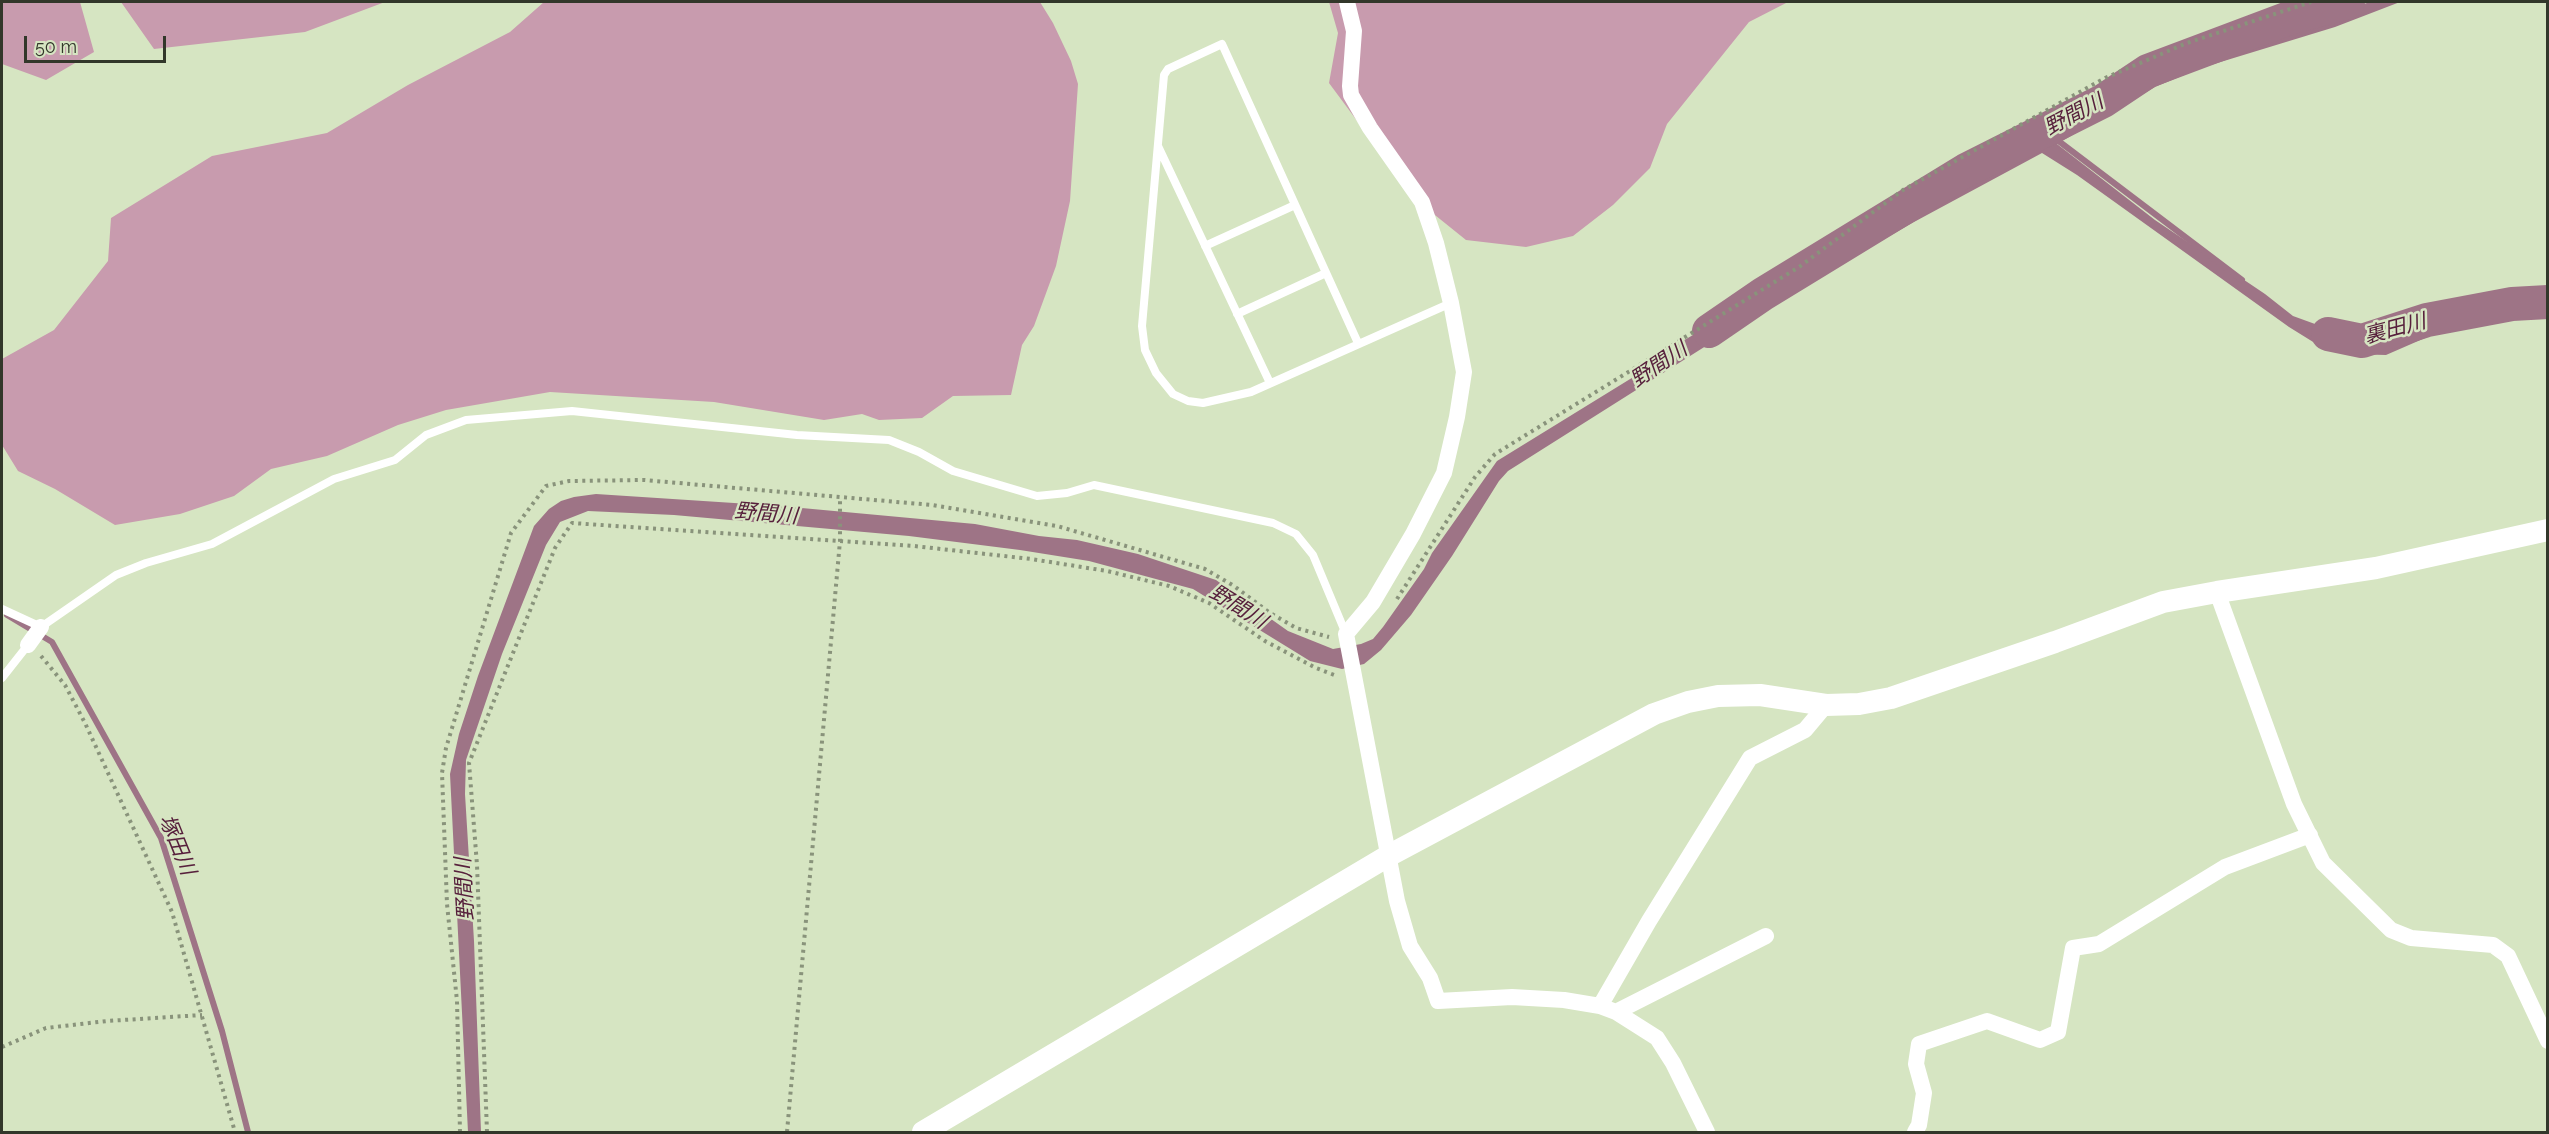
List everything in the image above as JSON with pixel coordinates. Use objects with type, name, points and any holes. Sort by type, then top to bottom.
[{"type":"street","points":[[1347,2],[1354,32],[1351,95],[1370,128],[1422,202],[1436,243],[1451,303],[1464,372],[1457,417],[1444,473],[1413,534],[1373,602],[1346,634],[1397,901],[1410,946],[1430,978],[1438,1001],[1512,997],[1564,1000],[1608,1009],[1657,1038],[1673,1063],[1707,1132]]},
{"type":"street","points":[[923,1132],[1389,856],[1654,714],[1688,702],[1718,696],[1760,695],[1826,705],[1859,704],[1891,698],[2163,602],[2376,568],[2547,530]]},
{"type":"street","points":[[2217,592],[2294,804],[2323,862],[2391,930],[2411,938],[2493,945],[2508,956],[2547,1041]]},
{"type":"street","points":[[28,645],[40,627]]},
{"type":"street","points":[[1608,1009],[1649,921],[1750,758],[1805,730],[1826,705]]},
{"type":"street","points":[[1915,1132],[1919,1125],[1924,1093],[1916,1064],[1919,1044],[1987,1021],[2040,1041],[2058,1032],[2073,948],[2099,944],[2225,867],[2310,835]]},
{"type":"street","points":[[1608,1009],[1766,936]]},
{"type":"lane","points":[[1358,343],[1222,44],[1168,69],[1164,75],[1142,326],[1145,350],[1156,374],[1173,394],[1188,401],[1203,404],[1251,392],[1451,303]]},
{"type":"lane","points":[[1158,146],[1270,383]]},
{"type":"lane","points":[[1205,246],[1295,205]]},
{"type":"lane","points":[[1237,314],[1326,273]]},
{"type":"lane","points":[[2,609],[40,627],[116,575],[146,563],[212,544],[334,478],[395,459],[426,435],[466,420],[572,411],[797,435],[889,440],[919,452],[953,471],[1037,496],[1067,493],[1094,486],[1273,523],[1296,534],[1313,555],[1346,634]]},
{"type":"lane","points":[[2,678],[28,645]]},
{"type":"path","points":[[1396,600],[1475,477],[1495,454],[1799,267],[1903,190],[2064,100],[2105,78],[2187,43],[2311,2]]},
{"type":"path","points":[[460,1132],[457,1001],[447,904],[442,773],[446,748],[511,533],[546,486],[569,481],[644,480],[932,505],[1057,526],[1205,569],[1296,628],[1328,637],[1346,634]]},
{"type":"path","points":[[787,1132],[840,541],[840,497]]},
{"type":"path","points":[[487,1132],[477,865],[469,763],[555,548],[572,523],[914,546],[1031,559],[1107,571],[1169,586],[1209,603],[1265,641],[1317,668],[1341,677],[1352,675]]},
{"type":"path","points":[[28,645],[47,662],[64,685],[86,723],[172,912],[235,1132]]},
{"type":"path","points":[[2,1047],[46,1028],[202,1015]]},
{"type":"shaded area","points":[[2,2],[80,2],[94,52],[46,80],[2,64]]},
{"type":"shaded area","points":[[121,2],[385,2],[305,32],[154,49]]},
{"type":"shaded area","points":[[544,2],[1040,2],[1071,61],[1078,84],[1070,201],[1056,266],[1034,326],[1022,345],[1011,395],[953,396],[922,418],[879,420],[862,414],[824,420],[714,402],[550,392],[446,410],[398,425],[327,456],[271,469],[234,496],[180,514],[115,525],[55,489],[18,471],[2,445],[2,359],[54,330],[108,261],[111,218],[212,156],[327,133],[408,85],[510,32]]},
{"type":"shaded area","points":[[1329,2],[1788,2],[1749,22],[1667,124],[1650,168],[1613,205],[1573,236],[1526,247],[1466,240],[1415,199],[1329,83],[1338,33]]},
{"type":"water","name":"野間川","points":[[2370,2],[2400,2],[2335,27],[2201,68],[2155,87],[2057,144],[2155,220],[2265,294],[2293,316],[2337,332],[2384,338],[2472,306],[2495,301],[2547,295],[2547,303],[2487,311],[2386,355],[2347,354],[2318,345],[2289,327],[2077,175],[2042,153],[1914,222],[1785,296],[1508,471],[1499,481],[1452,556],[1411,615],[1381,650],[1364,664],[1342,669],[1310,661],[1193,589],[1089,561],[909,536],[674,515],[588,511],[560,522],[546,545],[502,654],[466,760],[465,794],[474,941],[481,1132],[468,1132],[450,774],[459,734],[478,676],[534,526],[549,509],[561,501],[596,494],[780,506],[975,524],[1039,536],[1077,540],[1138,554],[1216,580],[1288,631],[1333,649],[1361,644],[1373,639],[1383,627],[1497,461],[1648,368],[1667,350],[2042,134],[2088,111],[2151,74]]},
{"type":"waterway","name":"野間川","points":[[1709,331],[1763,294],[1966,170],[2103,101],[2148,71],[2289,18],[2348,2]]},
{"type":"waterway","points":[[2044,130],[2242,280]]},
{"type":"waterway","name":"裏田川","points":[[2328,334],[2362,341],[2427,320],[2512,304],[2548,302]]},
{"type":"waterway","name":"塚田川","points":[[7,615],[52,642],[161,838],[222,1031],[248,1132]]}]
